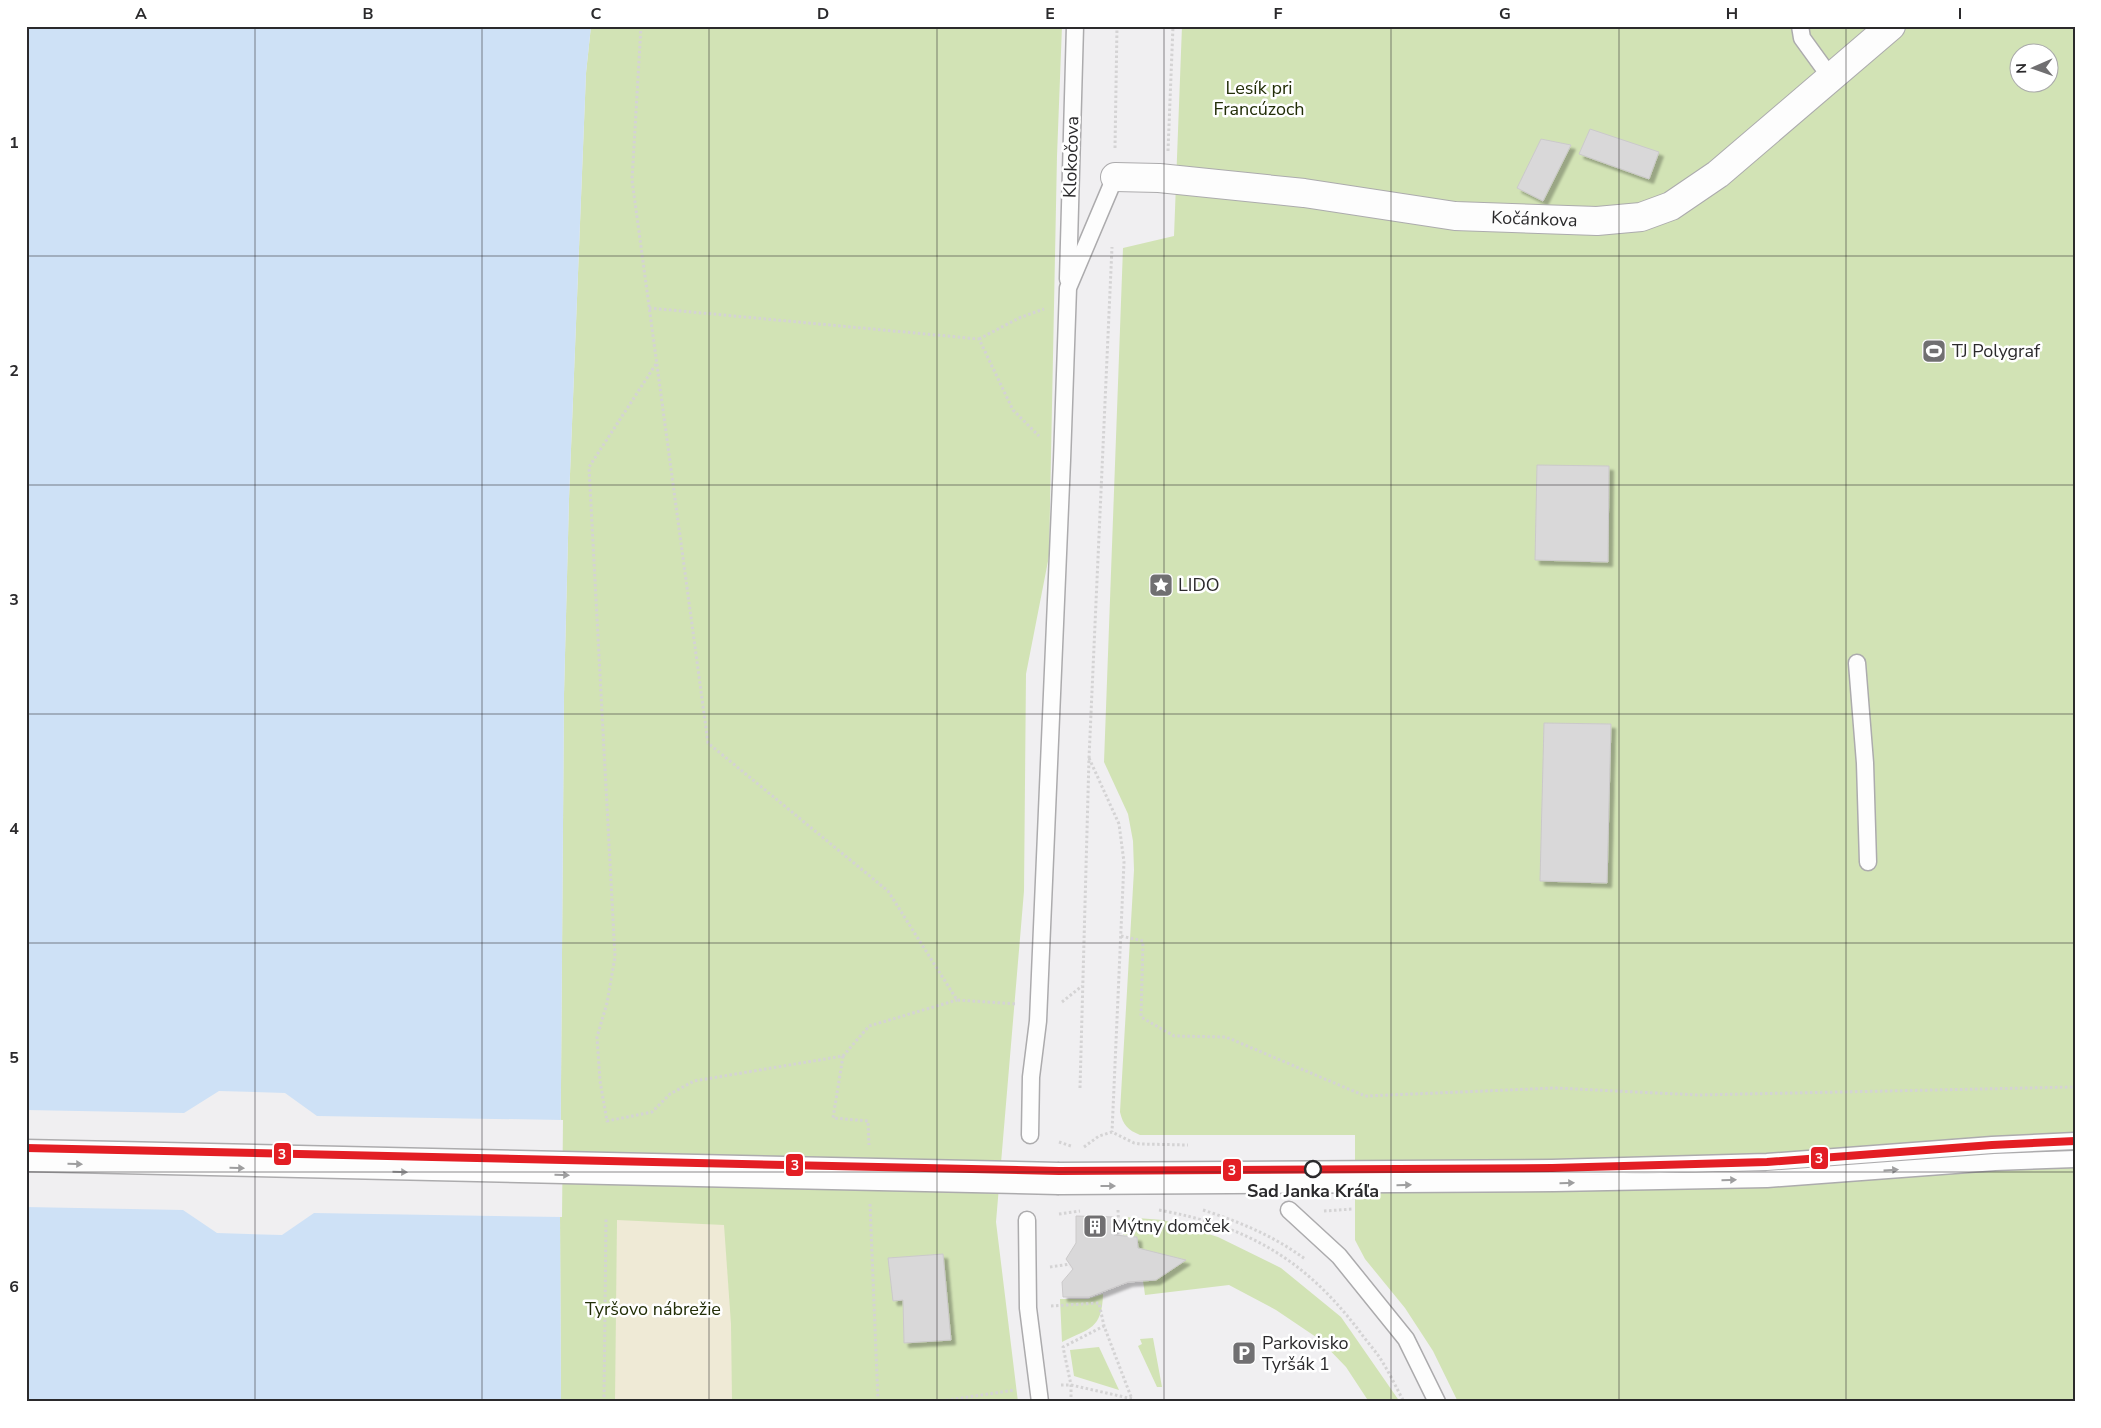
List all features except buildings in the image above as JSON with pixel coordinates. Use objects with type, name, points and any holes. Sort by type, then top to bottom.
[{"type":"street","name":"Kočánkova","points":[[1115,177],[1159,178],[1304,193],[1455,216],[1597,221],[1641,217],[1671,206],[1718,174],[1891,26]]},
{"type":"lane","name":"Klokočova","points":[[1030,1135],[1031,1077],[1038,1006],[1062,460],[1075,26]]},
{"type":"lane","points":[[1800,26],[1802,38],[1831,78]]},
{"type":"lane","points":[[1067,295],[1115,177]]},
{"type":"lane","points":[[1857,663],[1865,763],[1868,862]]},
{"type":"lane","points":[[1356,1178],[1552,1168],[1767,1162],[2075,1141]]},
{"type":"lane","points":[[26,1148],[1059,1179]]},
{"type":"lane","points":[[26,1163],[1059,1179],[1767,1179],[1986,1163],[2075,1159]]},
{"type":"lane","points":[[1289,1210],[1339,1256],[1406,1339],[1437,1402]]},
{"type":"lane","points":[[1028,1220],[1028,1308],[1039,1394]]},
{"type":"path","points":[[641,26],[632,180],[708,743],[888,891],[957,1000]]},
{"type":"path","points":[[1115,177],[1117,26]]},
{"type":"path","points":[[1159,178],[1168,151],[1173,26]]},
{"type":"path","points":[[1080,1088],[1089,758],[1112,246]]},
{"type":"path","points":[[649,308],[979,338],[1067,295]]},
{"type":"path","points":[[979,338],[1013,410],[1062,460]]},
{"type":"path","points":[[656,364],[589,467],[615,958],[608,1003],[597,1037],[600,1081],[607,1121],[652,1112],[670,1094],[694,1081],[843,1056]]},
{"type":"path","points":[[1080,1150],[1100,1136],[1112,1132],[1124,862],[1119,824],[1089,758]]},
{"type":"path","points":[[1121,936],[1143,941],[1142,1017],[1174,1036],[1226,1038],[1365,1096],[1555,1088],[1698,1095],[2075,1087]]},
{"type":"path","points":[[868,1121],[833,1118],[843,1056],[869,1026],[957,1000],[1038,1006]]},
{"type":"path","points":[[1060,1214],[1086,1210]]},
{"type":"path","points":[[1118,1210],[1119,1235]]},
{"type":"path","points":[[1156,1210],[1194,1216],[1242,1234],[1284,1256],[1318,1282],[1346,1314],[1379,1357],[1404,1402]]},
{"type":"path","points":[[1202,1210],[1243,1223],[1286,1244],[1309,1262]]},
{"type":"path","points":[[604,1402],[606,1218]]},
{"type":"path","points":[[871,1226],[878,1402]]},
{"type":"path","points":[[1028,1308],[1099,1302],[1104,1326],[1133,1400]]},
{"type":"path","points":[[1071,1402],[1071,1385],[1063,1347],[1104,1326]]},
{"type":"path","points":[[921,1402],[1039,1394],[1071,1385],[1133,1400]]},
{"type":"green space","name":"Tyršovo nábrežie","points":[[591,26],[1062,26],[1057,156],[1049,556],[1026,674],[1024,891],[996,1222],[1018,1402],[561,1402],[560,1215],[564,694],[569,499],[586,73]]},
{"type":"green space","name":"Lesík pri Francúzoch","points":[[1182,26],[2075,26],[2075,1402],[1458,1402],[1433,1351],[1405,1308],[1365,1259],[1355,1240],[1355,1135],[1140,1135],[1127,1126],[1120,1112],[1134,870],[1133,841],[1128,814],[1104,762],[1123,248],[1174,236]]},
{"type":"green space","points":[[1124,1217],[1163,1220],[1218,1237],[1281,1268],[1341,1317],[1400,1402],[1369,1402],[1346,1367],[1319,1339],[1276,1310],[1229,1285],[1145,1295],[1137,1237],[1123,1235]]},
{"type":"green space","points":[[1103,1294],[1100,1314],[1093,1326],[1062,1342],[1060,1299],[1088,1299]]},
{"type":"green space","points":[[1153,1338],[1162,1387],[1157,1387],[1138,1346],[1142,1344],[1140,1339]]},
{"type":"green space","points":[[1099,1347],[1119,1390],[1074,1376],[1070,1350]]},
{"type":"sand","points":[[617,1220],[724,1225],[731,1324],[732,1402],[615,1402]]},
{"type":"water","points":[[26,26],[591,26],[586,73],[569,499],[564,694],[560,1215],[561,1402],[26,1402]]},
{"type":"pier","points":[[219,1091],[285,1093],[317,1116],[563,1120],[562,1217],[314,1213],[282,1235],[217,1233],[183,1210],[26,1207],[26,1110],[184,1113]]},
{"type":"transit line","name":"3","points":[[26,1148],[1059,1171],[1552,1168],[1767,1162],[1992,1145],[2075,1141]]},
{"type":"place","name":"TJ Polygraf","points":[[1934,351]]},
{"type":"place","name":"LIDO","points":[[1161,585]]},
{"type":"place","name":"Sad Janka Kráľa","points":[[1313,1169]]},
{"type":"place","name":"Mýtny domček","points":[[1095,1226]]},
{"type":"place","name":"Parkovisko Tyršák 1","points":[[1244,1353]]}]
